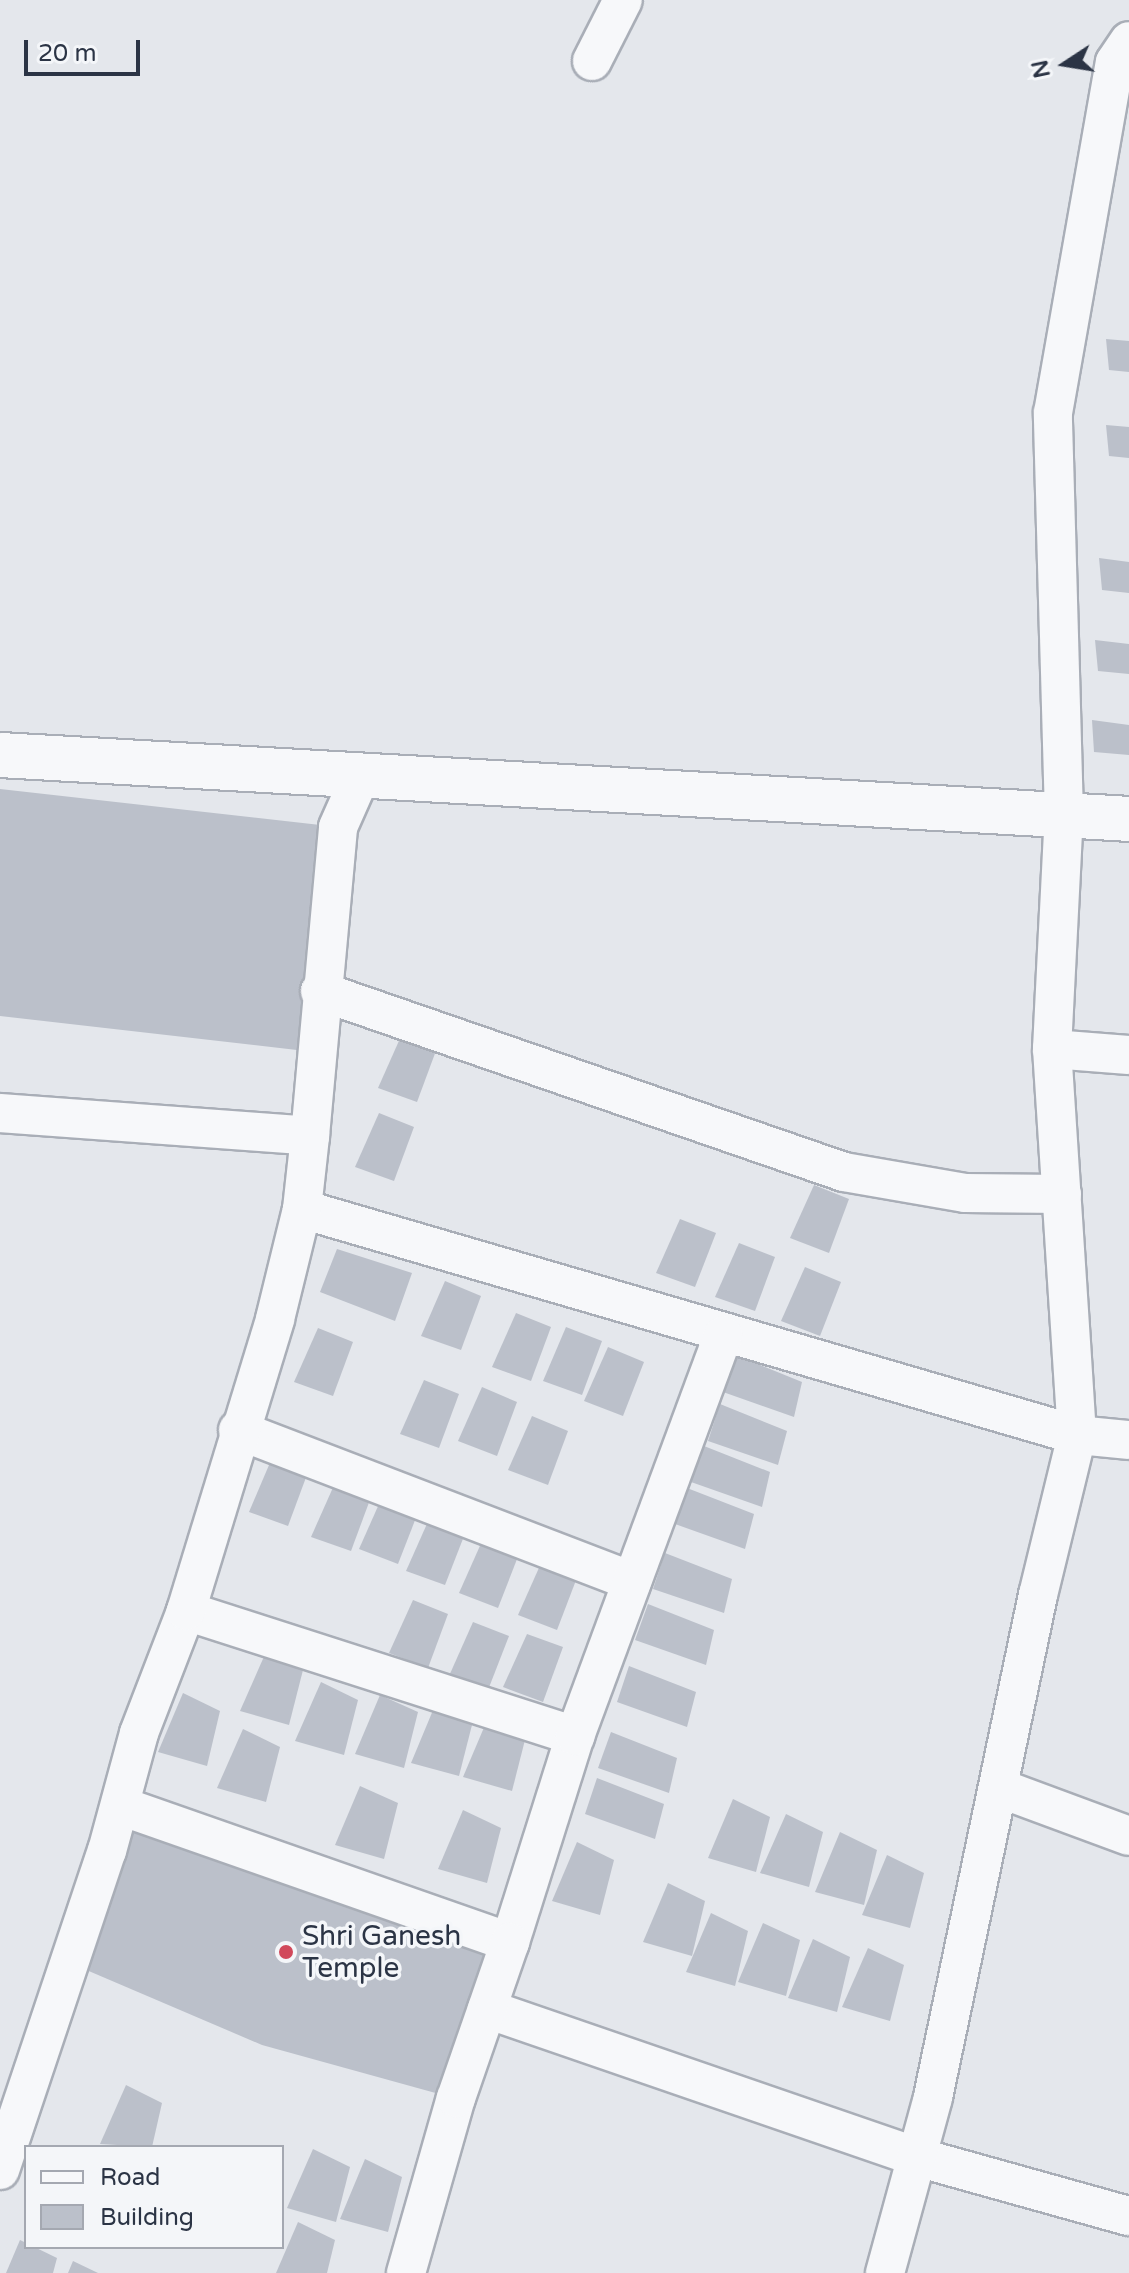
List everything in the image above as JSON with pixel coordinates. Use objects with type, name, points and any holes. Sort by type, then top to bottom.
[{"type":"street","points":[[592,61],[623,0]]},
{"type":"street","points":[[885,2273],[917,2157],[1002,1789],[1038,1595],[1077,1435],[1052,1049],[1064,815],[1053,413],[1115,62],[1129,41]]},
{"type":"street","points":[[0,755],[1129,819]]},
{"type":"street","points":[[0,2170],[10,2103],[121,1806],[139,1733],[186,1611],[238,1430],[275,1319],[302,1209],[320,991],[338,827],[361,775]]},
{"type":"street","points":[[320,991],[844,1172],[965,1193],[1062,1194]]},
{"type":"street","points":[[1052,1049],[1129,1055]]},
{"type":"street","points":[[0,1113],[310,1136]]},
{"type":"street","points":[[302,1209],[723,1335],[1077,1435],[1129,1440]]},
{"type":"street","points":[[406,2273],[575,1736],[723,1335]]},
{"type":"street","points":[[238,1430],[632,1581]]},
{"type":"street","points":[[186,1611],[575,1736]]},
{"type":"street","points":[[1002,1789],[1129,1836]]},
{"type":"street","points":[[121,1806],[510,1942]]},
{"type":"street","points":[[487,2009],[917,2157],[1129,2216]]},
{"type":"building","points":[[1106,339],[1129,341],[1129,372],[1109,370]]},
{"type":"building","points":[[1106,425],[1129,427],[1129,458],[1109,456]]},
{"type":"building","points":[[1099,558],[1129,562],[1129,593],[1102,590]]},
{"type":"building","points":[[1095,640],[1129,644],[1129,674],[1098,671]]},
{"type":"building","points":[[1092,720],[1129,725],[1129,755],[1094,752]]},
{"type":"building","points":[[0,789],[338,827],[314,1052],[0,1016]]},
{"type":"building","points":[[402,1034],[437,1048],[417,1102],[378,1088]]},
{"type":"building","points":[[379,1113],[414,1127],[394,1181],[355,1167]]},
{"type":"building","points":[[814,1185],[849,1199],[829,1253],[790,1238]]},
{"type":"building","points":[[680,1219],[716,1233],[695,1287],[656,1273]]},
{"type":"building","points":[[739,1243],[775,1257],[755,1311],[715,1297]]},
{"type":"building","points":[[337,1249],[412,1273],[395,1321],[320,1292]]},
{"type":"building","points":[[805,1267],[841,1282],[820,1336],[781,1321]]},
{"type":"building","points":[[445,1281],[481,1296],[461,1350],[421,1336]]},
{"type":"building","points":[[516,1313],[551,1327],[531,1381],[492,1367]]},
{"type":"building","points":[[566,1327],[602,1341],[582,1395],[543,1381]]},
{"type":"building","points":[[318,1328],[353,1342],[333,1396],[294,1382]]},
{"type":"building","points":[[608,1347],[644,1362],[623,1416],[584,1401]]},
{"type":"building","points":[[736,1355],[802,1382],[794,1417],[723,1392]]},
{"type":"building","points":[[424,1380],[459,1394],[439,1448],[400,1434]]},
{"type":"building","points":[[482,1387],[517,1402],[497,1456],[458,1441]]},
{"type":"building","points":[[720,1404],[787,1431],[778,1465],[708,1441]]},
{"type":"building","points":[[532,1416],[568,1431],[548,1485],[508,1470]]},
{"type":"building","points":[[704,1446],[770,1472],[762,1507],[691,1482]]},
{"type":"building","points":[[272,1458],[308,1472],[288,1526],[249,1512]]},
{"type":"building","points":[[335,1483],[371,1497],[351,1551],[311,1537]]},
{"type":"building","points":[[687,1488],[754,1514],[745,1549],[675,1524]]},
{"type":"building","points":[[383,1495],[419,1510],[398,1564],[359,1549]]},
{"type":"building","points":[[430,1517],[466,1531],[445,1585],[406,1571]]},
{"type":"building","points":[[483,1539],[519,1554],[498,1608],[459,1593]]},
{"type":"building","points":[[665,1553],[732,1579],[724,1613],[653,1589]]},
{"type":"building","points":[[542,1561],[578,1575],[557,1630],[518,1615]]},
{"type":"building","points":[[413,1600],[448,1614],[428,1668],[389,1653]]},
{"type":"building","points":[[648,1604],[714,1630],[706,1665],[635,1640]]},
{"type":"building","points":[[473,1622],[509,1636],[488,1690],[449,1676]]},
{"type":"building","points":[[527,1634],[563,1647],[543,1702],[503,1687]]},
{"type":"building","points":[[266,1652],[303,1670],[289,1725],[240,1711]]},
{"type":"building","points":[[629,1666],[696,1692],[687,1727],[617,1702]]},
{"type":"building","points":[[321,1682],[358,1700],[344,1755],[295,1741]]},
{"type":"building","points":[[183,1693],[220,1711],[207,1766],[158,1752]]},
{"type":"building","points":[[380,1695],[418,1712],[404,1768],[355,1754]]},
{"type":"building","points":[[436,1703],[473,1721],[459,1776],[411,1763]]},
{"type":"building","points":[[488,1718],[526,1736],[512,1791],[463,1777]]},
{"type":"building","points":[[243,1729],[280,1747],[266,1802],[217,1788]]},
{"type":"building","points":[[611,1732],[677,1758],[669,1793],[598,1768]]},
{"type":"building","points":[[597,1778],[664,1804],[655,1839],[585,1814]]},
{"type":"building","points":[[360,1786],[398,1803],[384,1859],[335,1845]]},
{"type":"building","points":[[733,1799],[770,1817],[756,1872],[708,1858]]},
{"type":"building","name":"Shri Ganesh Temple","points":[[122,1808],[503,1942],[450,2097],[262,2045],[70,1963]]},
{"type":"building","points":[[463,1810],[501,1828],[487,1883],[438,1869]]},
{"type":"building","points":[[786,1814],[823,1832],[809,1887],[760,1873]]},
{"type":"building","points":[[840,1832],[877,1850],[864,1905],[815,1892]]},
{"type":"building","points":[[577,1842],[614,1860],[600,1915],[552,1901]]},
{"type":"building","points":[[887,1855],[924,1873],[910,1928],[862,1915]]},
{"type":"building","points":[[668,1883],[705,1901],[692,1956],[643,1942]]},
{"type":"building","points":[[711,1913],[748,1931],[735,1986],[686,1972]]},
{"type":"building","points":[[763,1923],[800,1940],[786,1996],[738,1982]]},
{"type":"building","points":[[813,1939],[850,1957],[837,2012],[788,1998]]},
{"type":"building","points":[[868,1948],[904,1965],[890,2021],[842,2007]]},
{"type":"building","points":[[126,2085],[162,2103],[152,2145],[100,2144]]},
{"type":"building","points":[[313,2149],[350,2167],[336,2222],[287,2208]]},
{"type":"building","points":[[365,2159],[402,2177],[388,2232],[340,2219]]},
{"type":"building","points":[[298,2222],[335,2240],[327,2273],[276,2273]]},
{"type":"building","points":[[20,2240],[24,2242],[24,2249],[38,2249],[57,2258],[53,2273],[6,2273]]},
{"type":"building","points":[[73,2261],[98,2273],[68,2273]]},
{"type":"place","name":"Shri Ganesh Temple","points":[[286,1952]]}]
